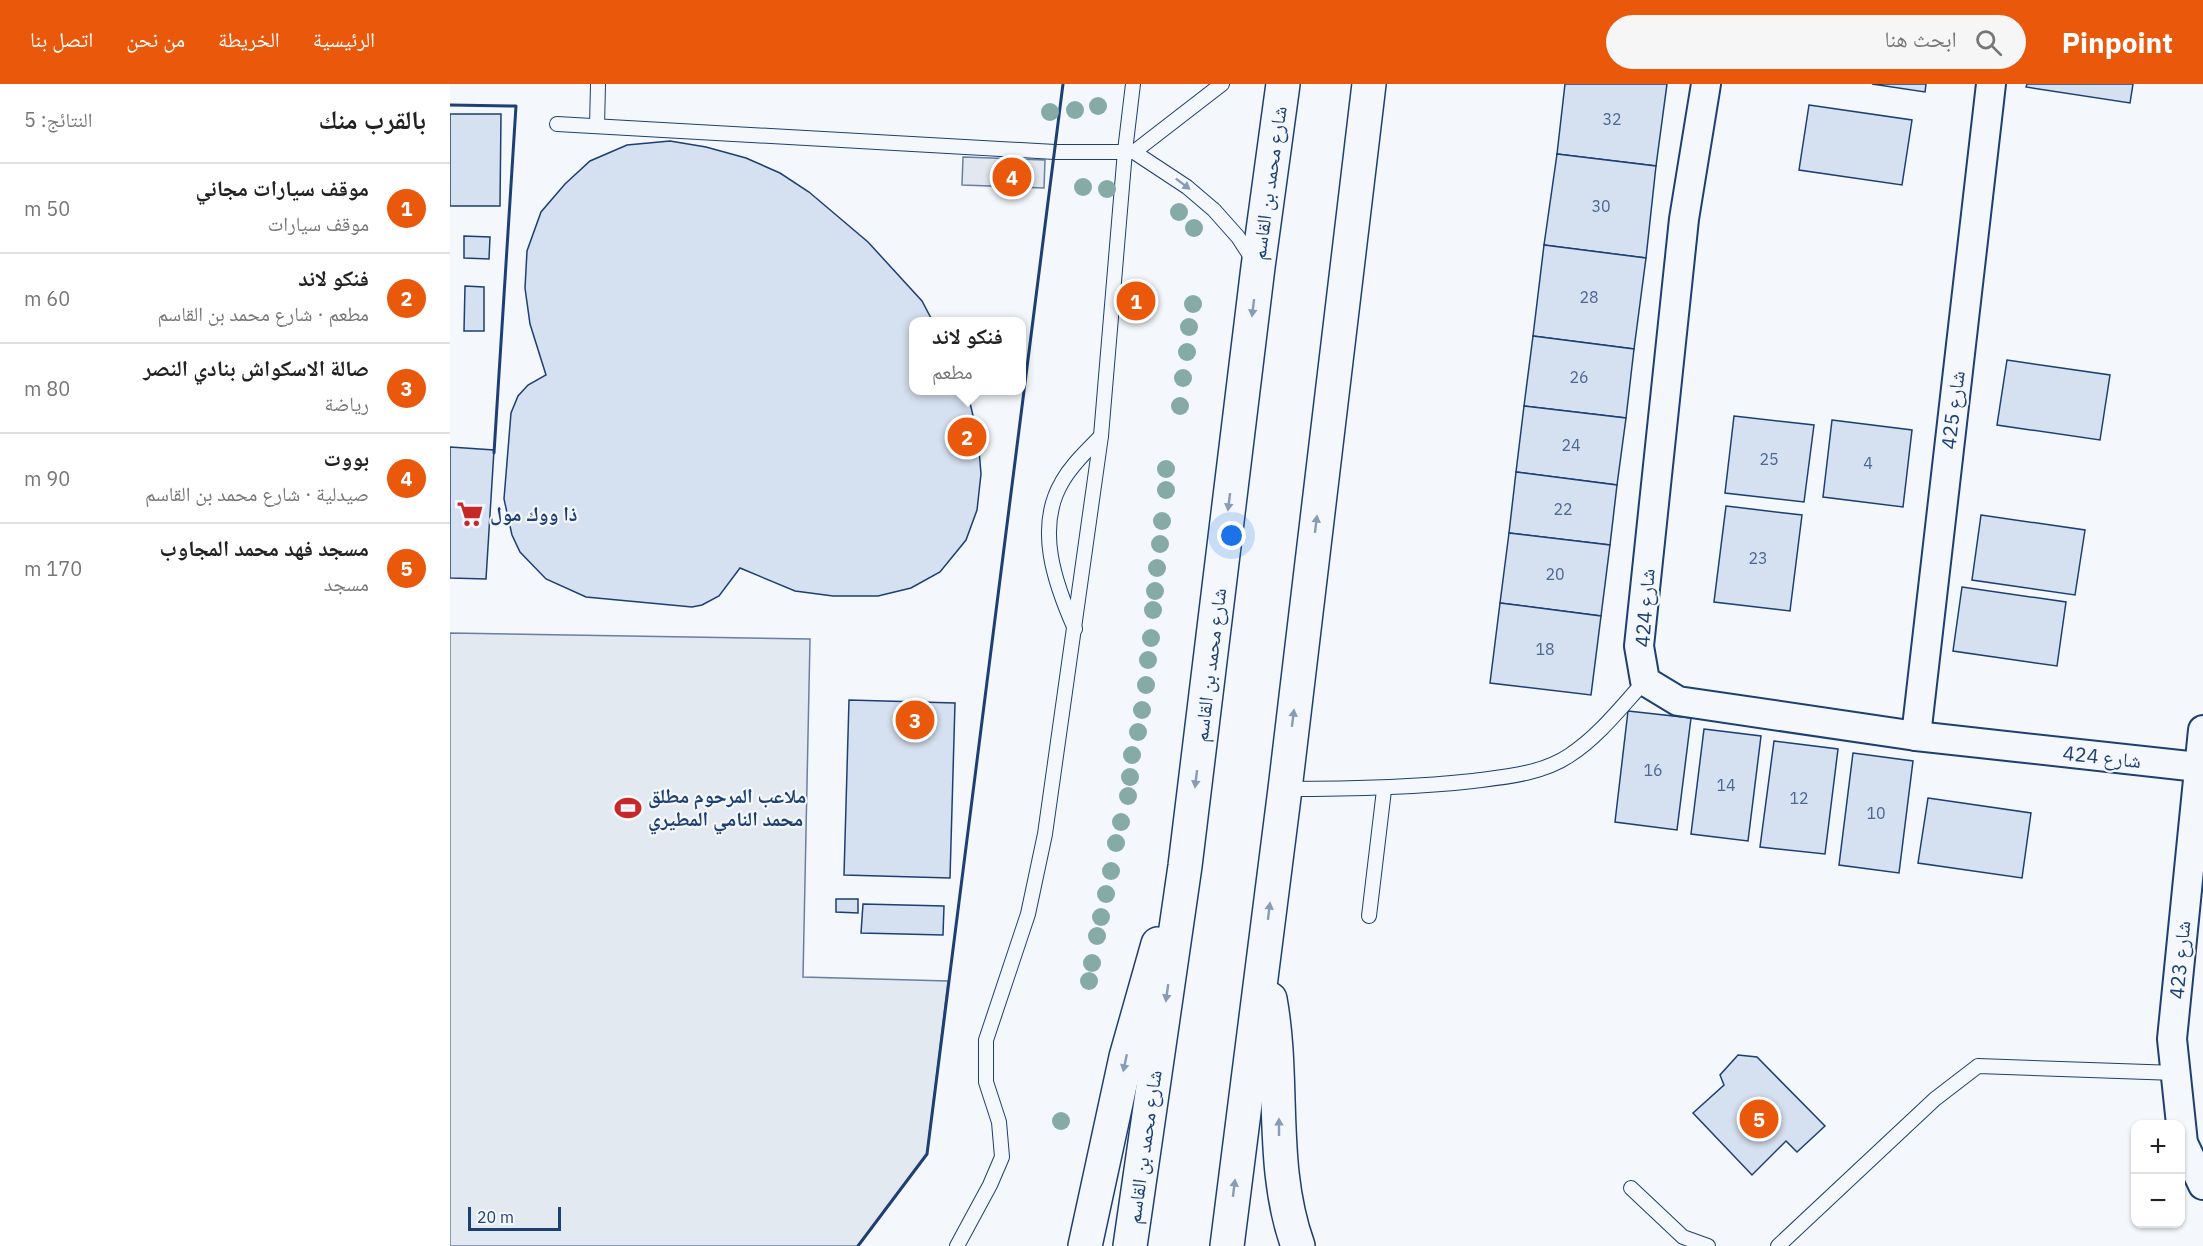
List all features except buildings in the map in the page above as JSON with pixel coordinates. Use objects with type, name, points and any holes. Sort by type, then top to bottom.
[{"type":"main road","name":"شارع محمد بن القاسم","points":[[1130,1246],[1185,866],[1258,267],[1283,84]]},
{"type":"main road","points":[[1227,1246],[1285,789],[1369,84]]},
{"type":"main road","points":[[1085,1246],[1143,992],[1185,866]]},
{"type":"main road","points":[[1263,959],[1277,1050],[1283,1186],[1290,1223],[1298,1246]]},
{"type":"street","name":"شارع 424","points":[[1706,84],[1684,219],[1640,634],[1639,646],[1645,681],[1678,701],[1916,736],[2198,767]]},
{"type":"street","name":"شارع 425","points":[[1916,736],[1991,84]]},
{"type":"street","name":"شارع 423","points":[[2203,730],[2172,1039],[2183,1143],[2203,1185]]},
{"type":"lane","points":[[597,126],[598,84]]},
{"type":"lane","points":[[957,1246],[990,1185],[1002,1157],[999,1122],[986,1082],[986,1040],[1014,961],[1037,874],[1076,631],[1101,436],[1129,152],[1133,84]]},
{"type":"lane","points":[[1129,152],[1222,84]]},
{"type":"lane","points":[[557,124],[1054,152],[1129,152],[1187,187],[1214,210],[1238,237],[1258,267]]},
{"type":"lane","points":[[1076,631],[1059,590],[1053,566],[1050,521],[1061,484],[1071,468],[1101,436]]},
{"type":"lane","points":[[1285,789],[1384,790],[1502,777],[1542,769],[1569,755],[1596,733],[1645,681]]},
{"type":"lane","points":[[1369,916],[1384,790]]},
{"type":"lane","points":[[1778,1246],[1935,1099],[1978,1066],[2176,1073]]},
{"type":"lane","points":[[1630,1188],[1683,1237],[1708,1246]]},
{"type":"shaded area","points":[[963,157],[1045,160],[1044,188],[962,185]]},
{"type":"shaded area","name":"ملاعب المرحوم مطلق محمد النامي المطيري","points":[[450,633],[810,639],[803,977],[948,981],[927,1154],[858,1246],[450,1246]]},
{"type":"wall","points":[[1026,375],[1063,84]]},
{"type":"wall","points":[[450,105],[516,106],[494,453]]},
{"type":"wall","points":[[858,1246],[927,1154],[1023,395]]},
{"type":"place","name":"بووت","points":[[1012,177]]},
{"type":"place","name":"موقف سيارات مجاني","points":[[1136,301]]},
{"type":"place","name":"فنكو لاند","points":[[967,437]]},
{"type":"place","name":"ذا ووك مول","points":[[470,514]]},
{"type":"place","name":"صالة الاسكواش بنادي النصر","points":[[915,720]]},
{"type":"place","name":"ملاعب المرحوم مطلق محمد النامي المطيري","points":[[628,808]]},
{"type":"place","name":"مسجد فهد محمد المجاوب","points":[[1759,1119]]}]
